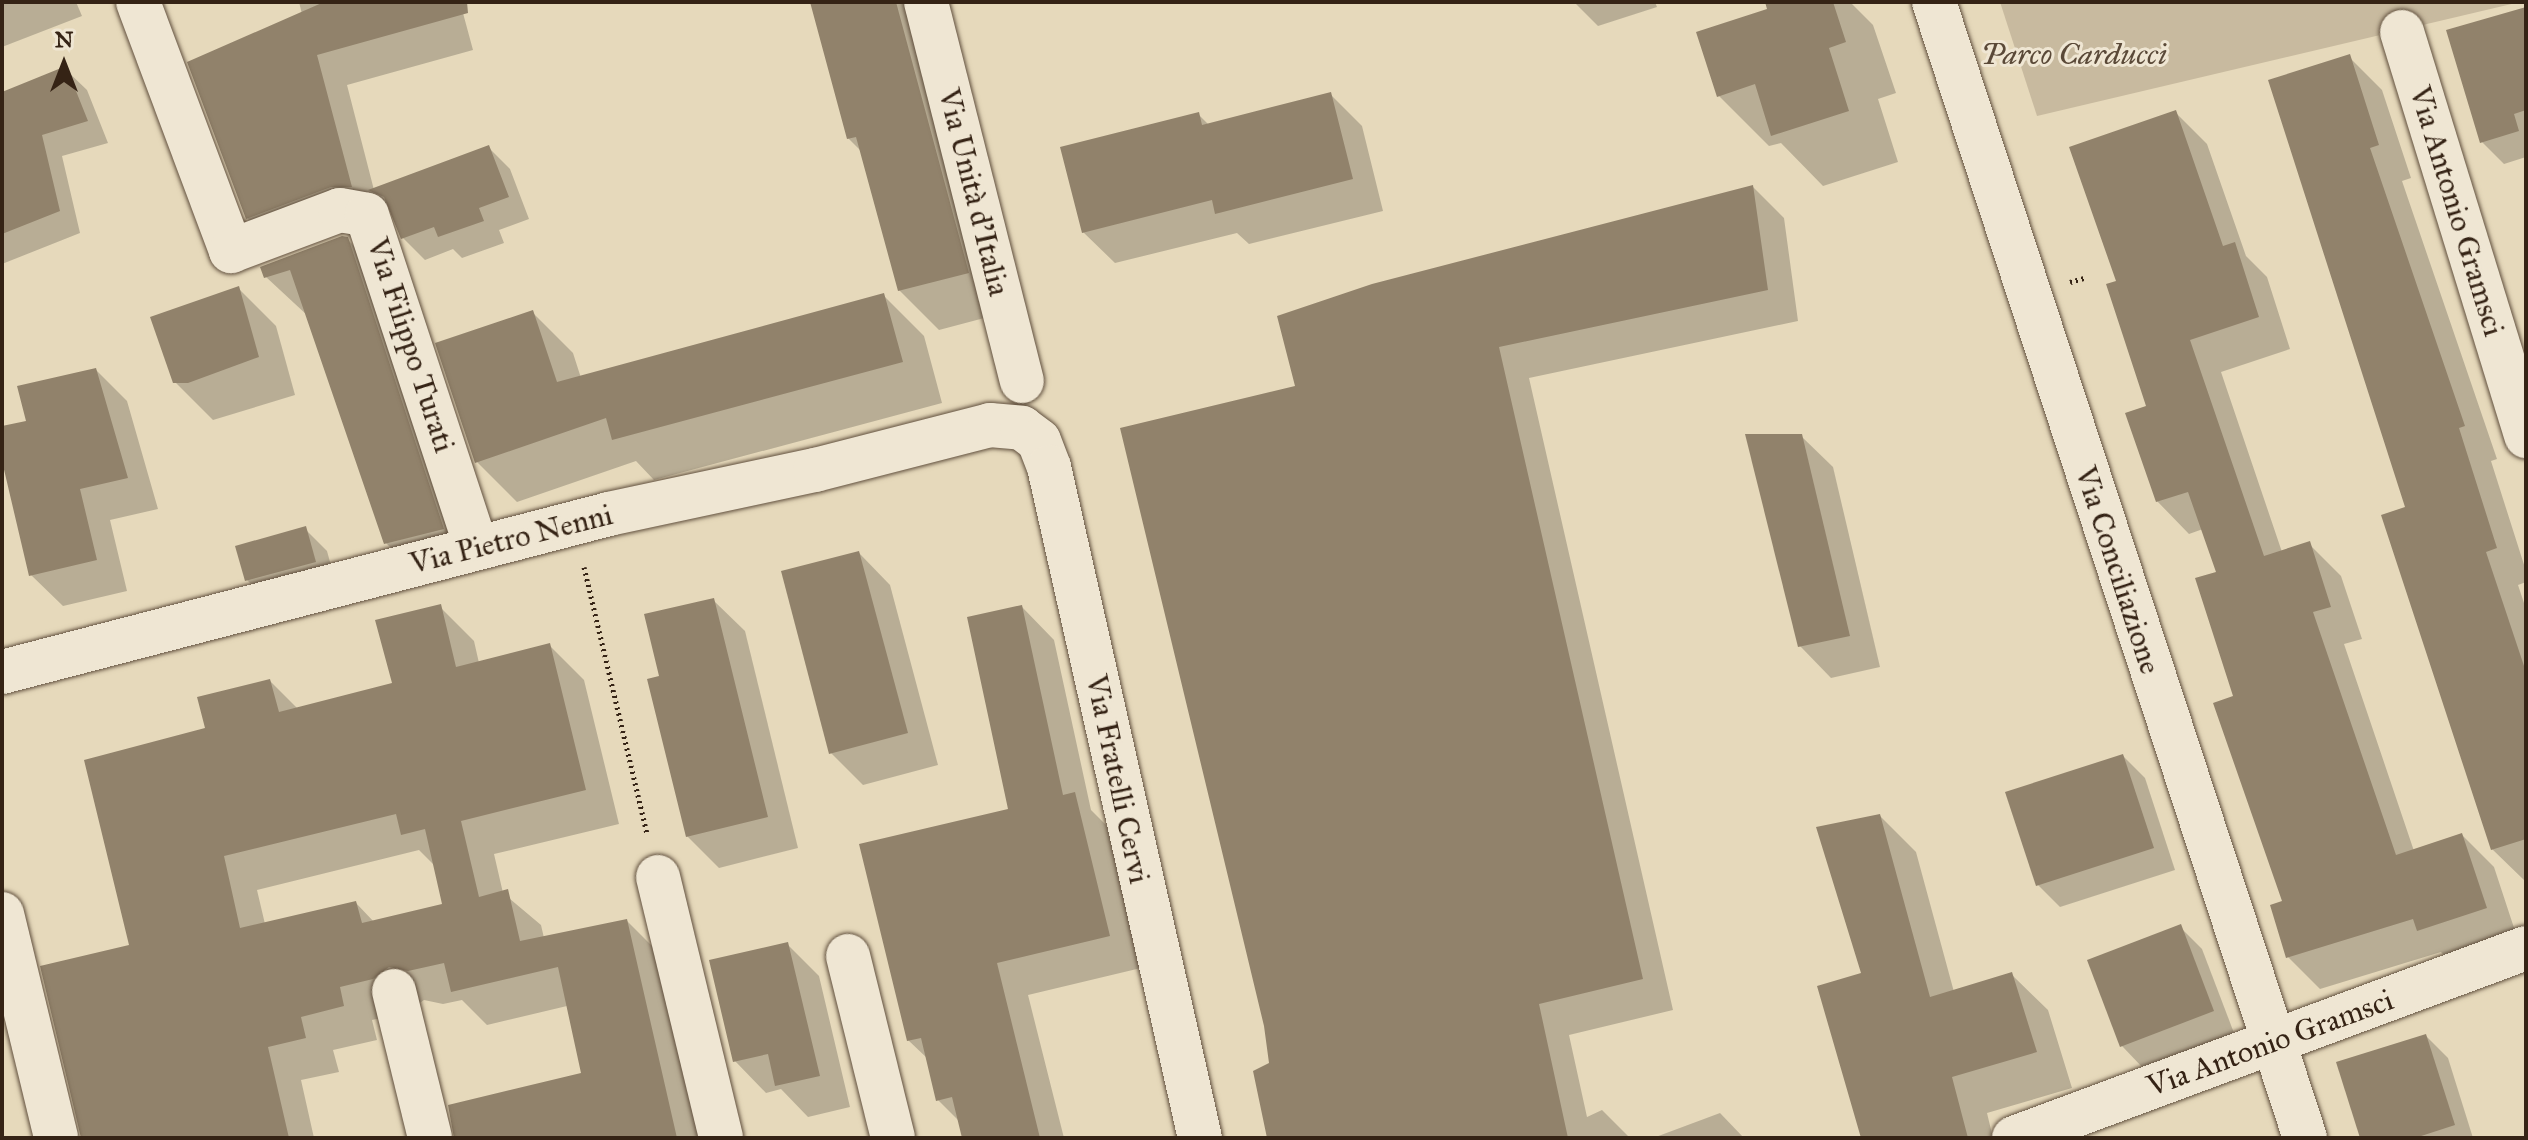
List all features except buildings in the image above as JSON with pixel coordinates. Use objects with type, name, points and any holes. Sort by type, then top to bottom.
[{"type":"street","name":"Via Filippo Turati","points":[[138,2],[231,251],[340,210],[367,215],[476,546]]},
{"type":"street","name":"Via Unità d'Italia","points":[[926,2],[1022,381]]},
{"type":"street","name":"Via Conciliazione","points":[[1934,2],[2271,1043],[2305,1138]]},
{"type":"street","name":"Via Antonio Gramsci","points":[[2402,32],[2526,436]]},
{"type":"street","name":"Via Pietro Nenni","points":[[2,672],[476,546],[815,470],[990,425],[1022,428]]},
{"type":"street","name":"Via Fratelli Cervi","points":[[1022,428],[1046,456],[1200,1138]]},
{"type":"street","points":[[658,877],[721,1138]]},
{"type":"street","points":[[2,914],[56,1138]]},
{"type":"street","name":"Via Antonio Gramsci","points":[[2014,1138],[2526,948]]},
{"type":"street","points":[[848,956],[893,1138]]},
{"type":"street","points":[[394,991],[430,1138]]},
{"type":"path","points":[[573,523],[658,877]]},
{"type":"green space","name":"Parco Carducci","points":[[2000,2],[2520,2],[2037,116]]}]
